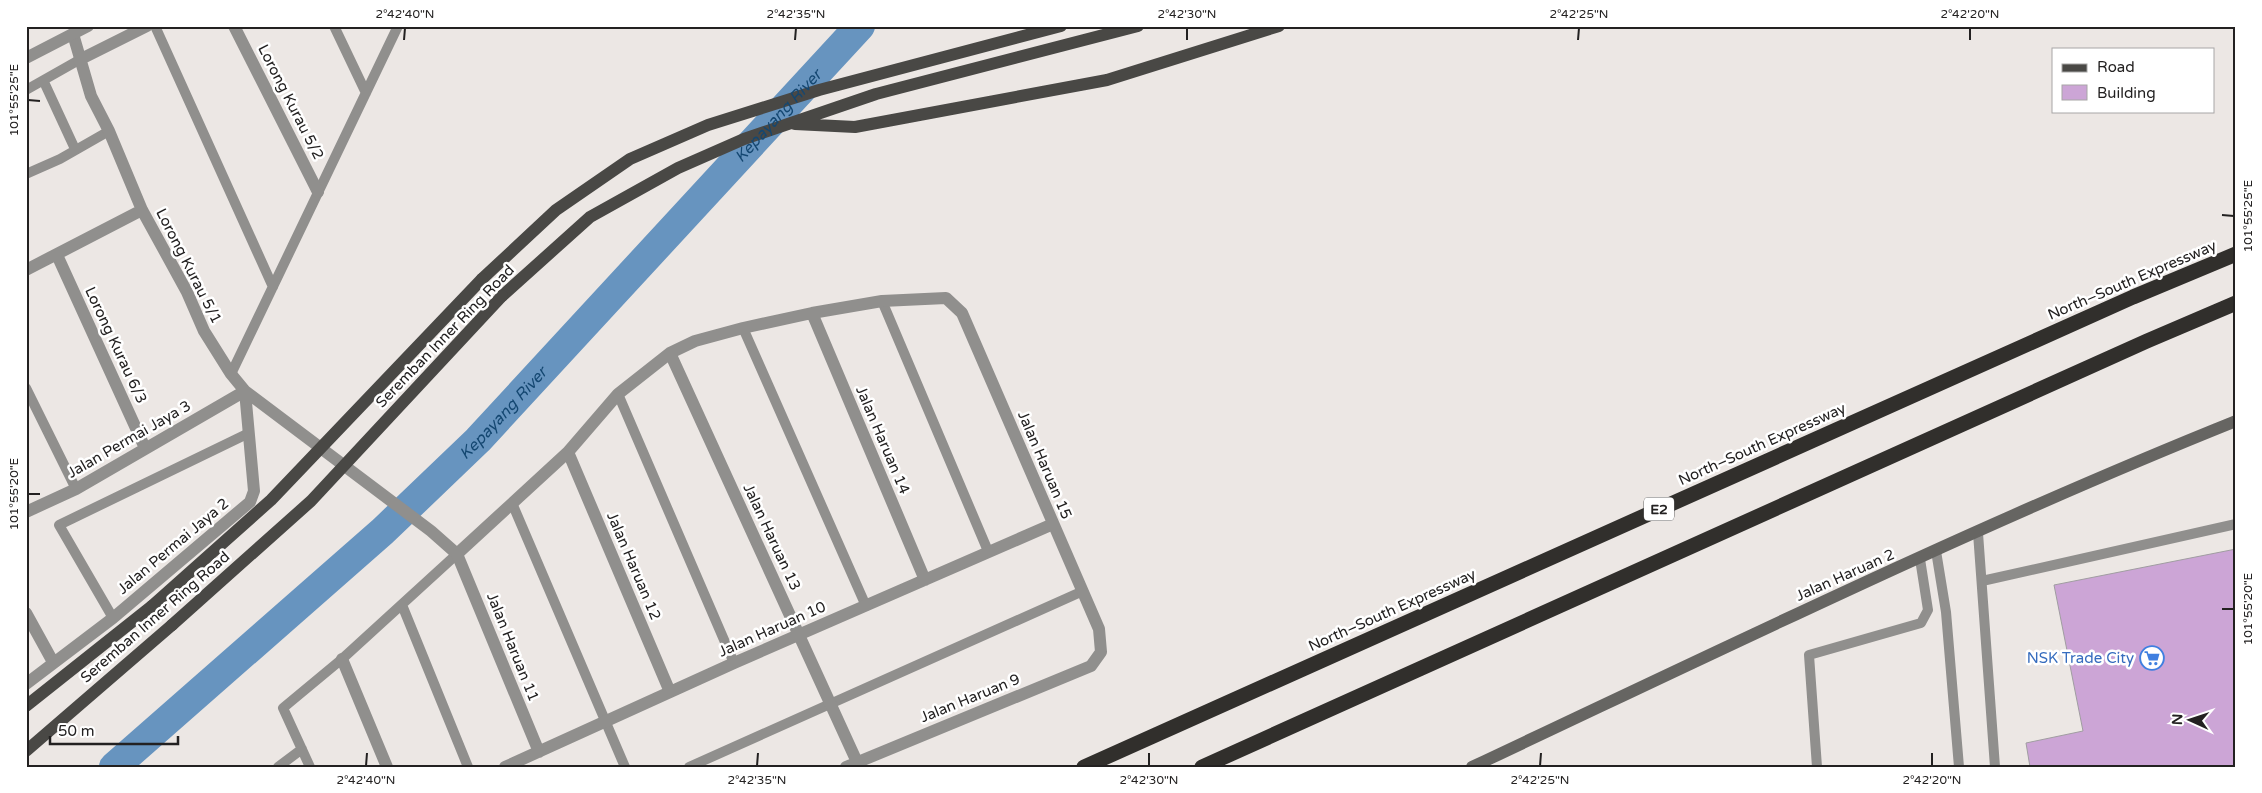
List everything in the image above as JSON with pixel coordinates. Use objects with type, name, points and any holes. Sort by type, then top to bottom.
[{"type":"highway","name":"North–South Expressway","points":[[1084,767],[2133,297],[2236,254]]},
{"type":"highway","points":[[1202,767],[2138,345],[2236,303]]},
{"type":"main road","name":"Seremban Inner Ring Road","points":[[26,706],[152,606],[271,500],[482,279],[556,210],[630,159],[708,125],[819,90],[1061,26]]},
{"type":"main road","name":"Seremban Inner Ring Road","points":[[26,751],[312,501],[502,296],[590,217],[678,168],[744,139],[787,123],[876,94],[1138,26]]},
{"type":"main road","points":[[787,123],[855,127],[1106,80],[1280,26]]},
{"type":"main road","name":"Jalan Haruan 2","points":[[1472,767],[1788,618],[2144,458],[2236,421]]},
{"type":"street","points":[[26,58],[88,26]]},
{"type":"street","points":[[79,60],[147,26]]},
{"type":"street","name":"Lorong Kurau 5/2","points":[[234,26],[318,192]]},
{"type":"street","name":"Lorong Kurau 5/1","points":[[73,34],[91,96],[109,131],[142,210],[187,292],[204,331],[231,374],[245,391],[430,531],[457,554]]},
{"type":"street","points":[[26,270],[142,210]]},
{"type":"street","name":"Lorong Kurau 6/3","points":[[57,255],[145,448]]},
{"type":"street","name":"Jalan Haruan 15","points":[[882,301],[946,298],[962,313],[1099,629],[1101,652]]},
{"type":"street","points":[[457,554],[568,452],[618,394],[670,353],[695,341],[743,328],[812,313],[882,301]]},
{"type":"street","name":"Jalan Haruan 14","points":[[812,313],[925,580]]},
{"type":"street","name":"Jalan Haruan 13","points":[[670,353],[831,704],[852,764]]},
{"type":"street","name":"Jalan Permai Jaya 3","points":[[26,512],[76,489],[245,391]]},
{"type":"street","name":"Jalan Permai Jaya 2","points":[[26,684],[113,618],[250,502],[254,491],[245,391]]},
{"type":"street","name":"Jalan Haruan 12","points":[[568,452],[670,692]]},
{"type":"street","name":"Jalan Haruan 10","points":[[505,767],[734,663],[1053,524]]},
{"type":"street","name":"Jalan Haruan 11","points":[[457,554],[539,752]]},
{"type":"street","points":[[26,613],[53,662]]},
{"type":"street","name":"Jalan Haruan 9","points":[[852,764],[1091,666],[1101,652]]},
{"type":"street","points":[[342,659],[388,767]]},
{"type":"lane","points":[[155,26],[273,287]]},
{"type":"lane","points":[[334,26],[366,93]]},
{"type":"lane","points":[[231,374],[398,26]]},
{"type":"lane","points":[[26,90],[44,82],[79,60]]},
{"type":"lane","points":[[44,82],[75,149]]},
{"type":"lane","points":[[26,174],[60,159],[109,131]]},
{"type":"lane","points":[[882,301],[988,551]]},
{"type":"lane","points":[[743,328],[866,606]]},
{"type":"lane","points":[[26,388],[76,489]]},
{"type":"lane","points":[[618,394],[734,663]]},
{"type":"lane","points":[[113,618],[59,525],[249,433]]},
{"type":"lane","points":[[512,503],[625,767]]},
{"type":"lane","points":[[1982,581],[2236,524]]},
{"type":"lane","points":[[1978,533],[1996,767]]},
{"type":"lane","points":[[1936,551],[1946,612],[1959,767]]},
{"type":"lane","points":[[310,767],[283,708],[342,659],[457,554]]},
{"type":"lane","points":[[1817,767],[1809,655],[1921,622],[1928,610],[1920,559]]},
{"type":"lane","points":[[690,767],[1083,591]]},
{"type":"lane","points":[[402,605],[468,767]]},
{"type":"lane","points":[[278,767],[302,749]]},
{"type":"building","name":"NSK Trade City","points":[[2236,549],[2236,767],[2030,767],[2026,743],[2083,731],[2054,585]]},
{"type":"waterway","name":"Kepayang River","points":[[114,767],[383,531],[478,440],[860,26]]},
{"type":"place","name":"NSK Trade City","points":[[2152,658]]}]
